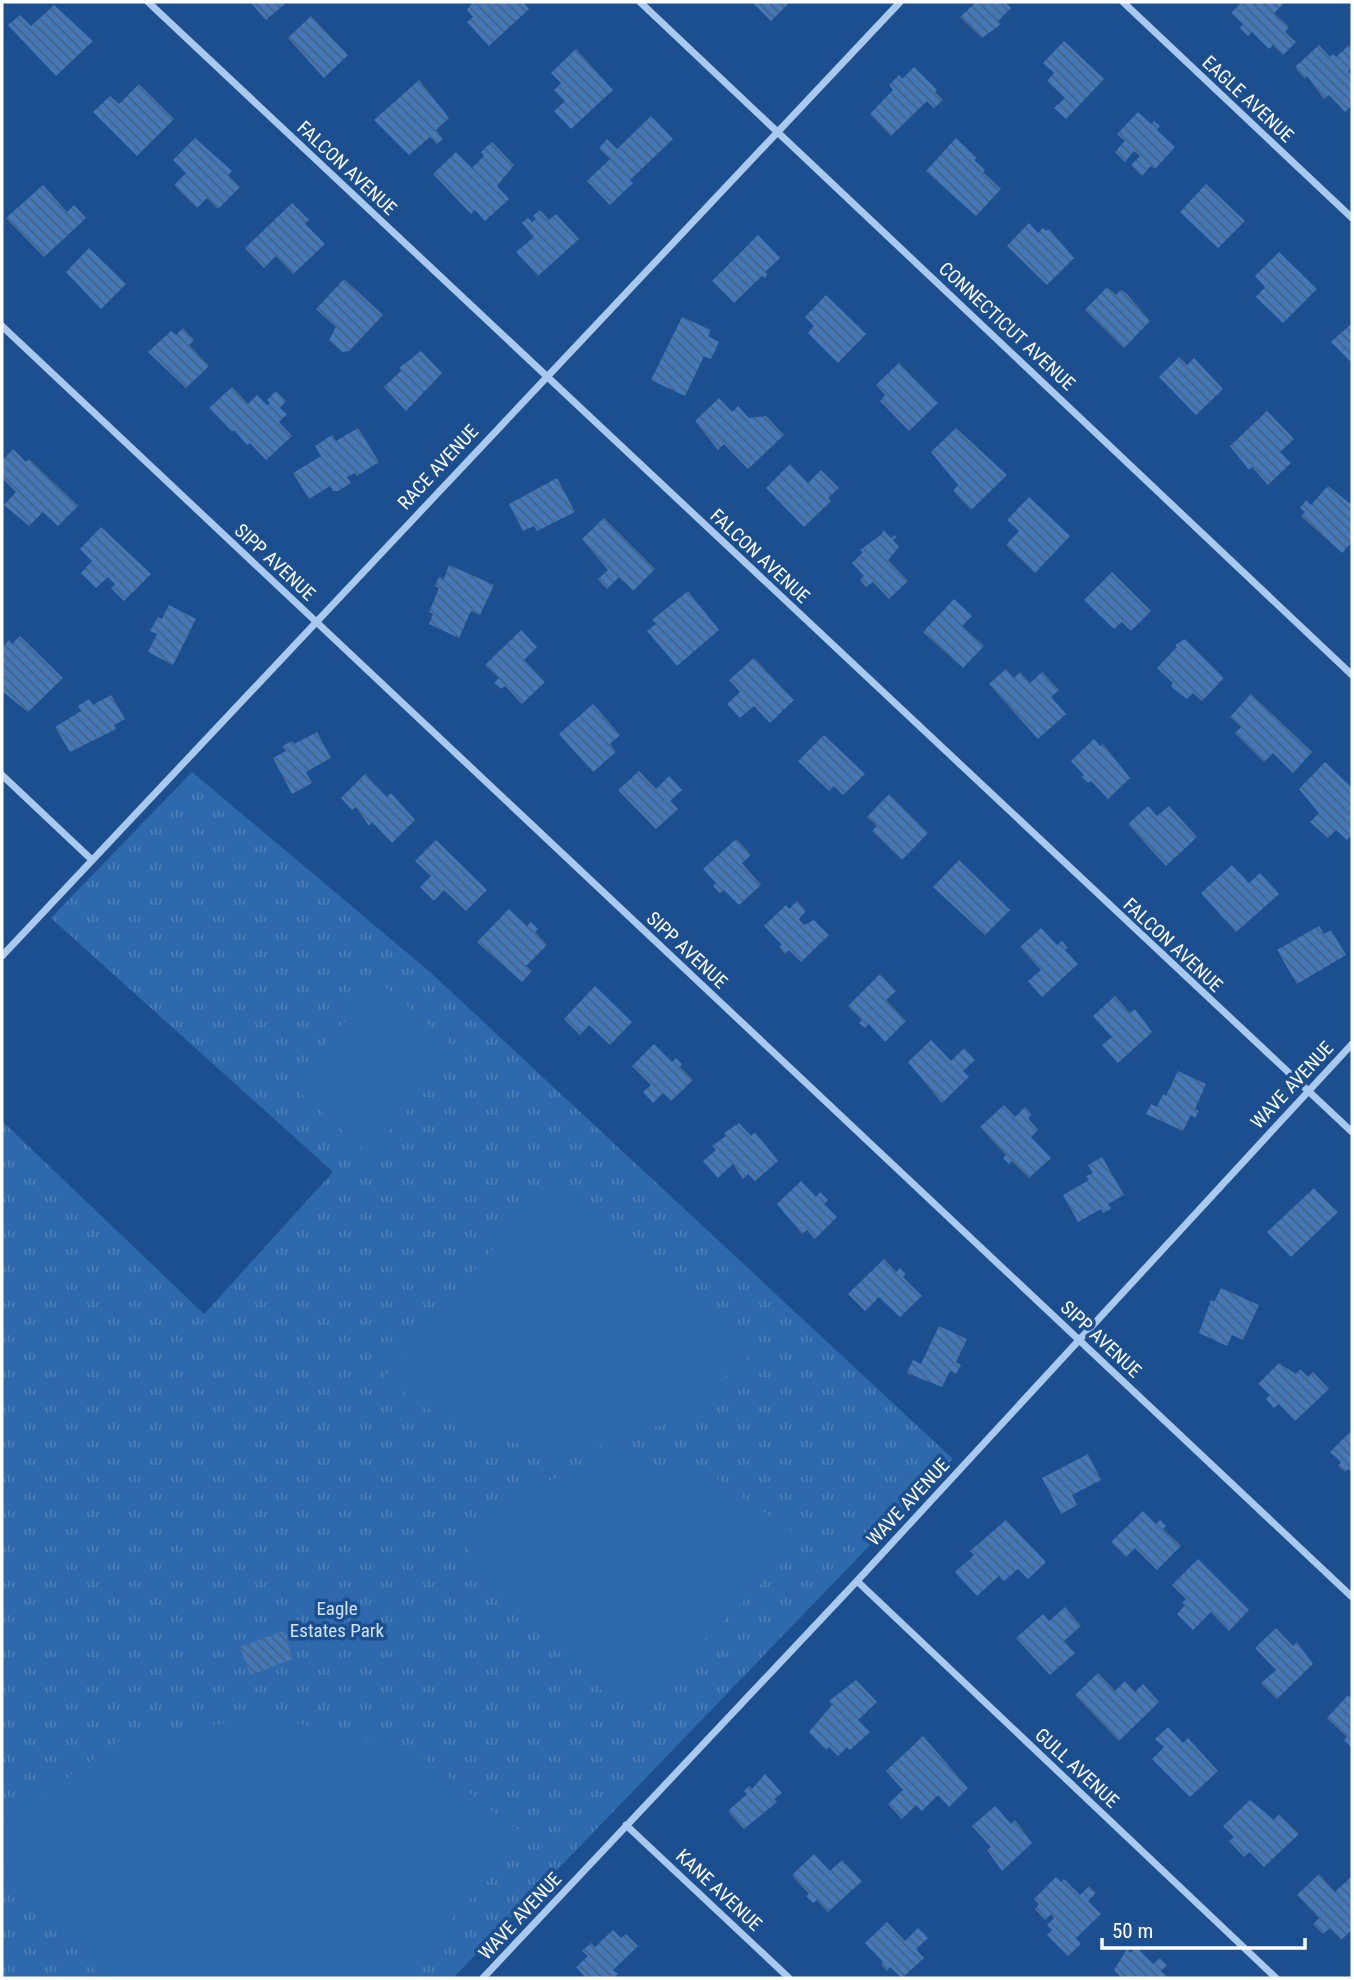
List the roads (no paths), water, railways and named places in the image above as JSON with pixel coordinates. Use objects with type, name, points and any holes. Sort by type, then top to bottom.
[{"type":"street","name":"FALCON AVENUE","points":[[148,2],[1352,1132]]},
{"type":"street","name":"CONNECTICUT AVENUE","points":[[640,2],[1352,674]]},
{"type":"street","name":"RACE AVENUE","points":[[2,956],[314,621],[900,2]]},
{"type":"street","name":"EAGLE AVENUE","points":[[1123,2],[1352,218]]},
{"type":"street","name":"SIPP AVENUE","points":[[2,326],[1352,1597]]},
{"type":"street","points":[[2,775],[92,860]]},
{"type":"street","name":"WAVE AVENUE","points":[[483,1978],[857,1581],[1352,1044]]},
{"type":"street","name":"GULL AVENUE","points":[[857,1581],[1276,1978]]},
{"type":"street","name":"KANE AVENUE","points":[[626,1825],[789,1978]]},
{"type":"park label","name":"Eagle Estates Park","points":[[337,1619]]}]
